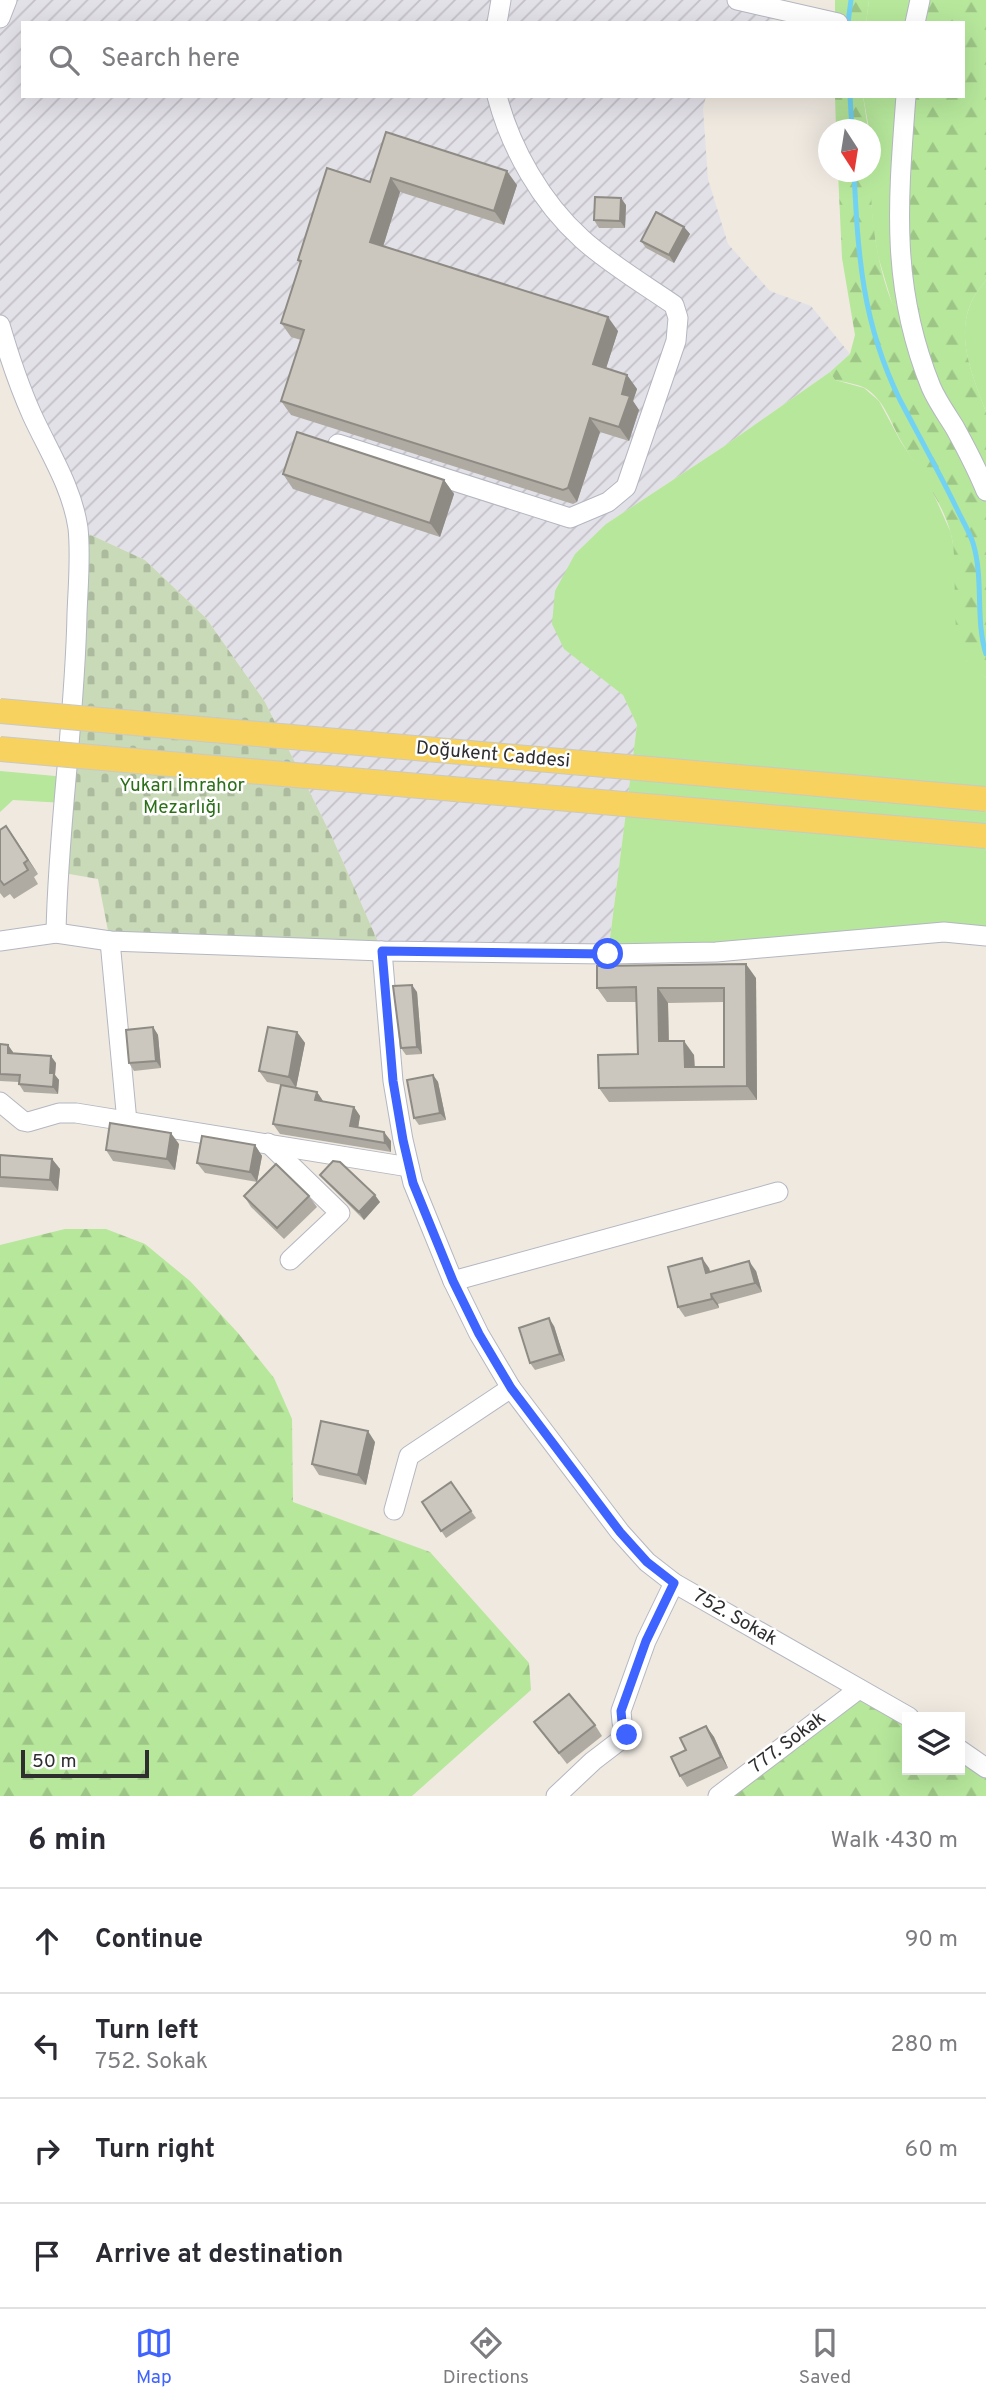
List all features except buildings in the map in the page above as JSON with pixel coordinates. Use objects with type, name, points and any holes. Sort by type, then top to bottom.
[{"type":"main road","name":"Doğukent Caddesi","points":[[0,711],[986,799]]},
{"type":"main road","name":"Doğukent Caddesi","points":[[0,749],[986,836]]},
{"type":"street","points":[[0,18],[7,0]]},
{"type":"street","points":[[497,21],[501,0]]},
{"type":"street","points":[[737,0],[829,21]]},
{"type":"street","points":[[915,21],[920,0]]},
{"type":"street","points":[[338,444],[570,518],[608,502],[625,487],[676,341],[678,318],[674,305],[582,239],[548,203],[521,157],[503,118],[498,98]]},
{"type":"street","points":[[906,98],[898,224],[909,318],[916,349],[932,390],[956,430],[986,491]]},
{"type":"street","points":[[0,325],[11,366],[59,468],[78,529],[76,680],[58,872],[56,933]]},
{"type":"street","points":[[0,941],[56,933],[110,941],[382,951],[621,954],[716,952],[944,932],[986,936]]},
{"type":"street","points":[[110,941],[127,1122]]},
{"type":"street","name":"752. Sokak","points":[[382,951],[393,1081],[410,1167],[430,1227],[453,1281],[479,1334],[511,1388],[620,1532],[647,1562],[674,1583],[902,1713]]},
{"type":"street","points":[[0,1102],[23,1121],[29,1122],[59,1114],[76,1113],[410,1167]]},
{"type":"street","points":[[268,1143],[340,1213],[290,1260]]},
{"type":"street","points":[[453,1281],[778,1192]]},
{"type":"street","points":[[394,1510],[409,1456],[511,1388]]},
{"type":"street","points":[[556,1796],[593,1761],[627,1735],[621,1711],[646,1641],[674,1583]]},
{"type":"street","name":"777. Sokak","points":[[718,1796],[859,1689]]},
{"type":"street","points":[[965,1754],[986,1768]]},
{"type":"shaded area","points":[[7,0],[737,0],[788,12],[771,21],[21,21],[21,98],[706,98],[703,109],[708,179],[728,244],[770,291],[811,306],[850,354],[830,372],[723,447],[606,524],[564,648],[623,695],[637,725],[608,954],[382,951],[332,837],[265,702],[206,618],[145,560],[78,529],[0,325],[0,18]]},
{"type":"green space","points":[[835,0],[869,0],[866,21],[835,21]]},
{"type":"green space","points":[[869,0],[920,0],[915,21],[866,21]]},
{"type":"green space","points":[[920,0],[986,0],[986,280],[971,303],[965,330],[968,358],[986,412],[986,678],[968,663],[960,648],[955,617],[953,548],[942,509],[877,398],[862,387],[835,380],[830,372],[850,354],[855,335],[842,258],[838,182],[871,182],[874,233],[879,261],[892,303],[908,313],[906,98],[965,98],[965,21],[915,21]]},
{"type":"green space","points":[[835,98],[863,98],[866,119],[836,119]]},
{"type":"green space","points":[[863,98],[906,98],[908,313],[892,303],[878,256],[870,182],[881,182],[881,119],[867,119]]},
{"type":"green space","points":[[986,280],[986,412],[968,358],[965,330],[971,303]]},
{"type":"green space","points":[[830,372],[835,380],[864,388],[879,401],[901,442],[930,486],[951,533],[956,562],[955,585],[966,660],[986,678],[986,936],[608,954],[637,725],[623,695],[564,649],[552,624],[555,591],[575,554],[606,524]]},
{"type":"green space","name":"Yukarı İmrahor Mezarlığı","points":[[78,529],[145,560],[206,618],[265,702],[332,837],[382,951],[110,941],[98,879],[58,872]]},
{"type":"green space","points":[[0,771],[66,777],[64,803],[13,800],[0,812]]},
{"type":"green space","points":[[65,1229],[106,1229],[145,1244],[190,1281],[238,1333],[274,1378],[292,1419],[293,1502],[430,1552],[529,1663],[531,1690],[412,1796],[0,1796],[0,1245]]},
{"type":"green space","points":[[860,1694],[902,1715],[902,1775],[965,1775],[965,1753],[986,1768],[986,1796],[720,1796]]},
{"type":"waterway","points":[[848,21],[851,0]]},
{"type":"waterway","points":[[850,98],[851,119]]},
{"type":"waterway","points":[[855,182],[860,260],[877,344],[900,400],[973,543],[986,654]]},
{"type":"route","points":[[608,954],[382,951],[393,1081],[403,1140],[413,1183],[453,1281],[479,1334],[511,1388],[620,1532],[647,1562],[674,1583],[646,1641],[621,1711],[627,1735]]}]
